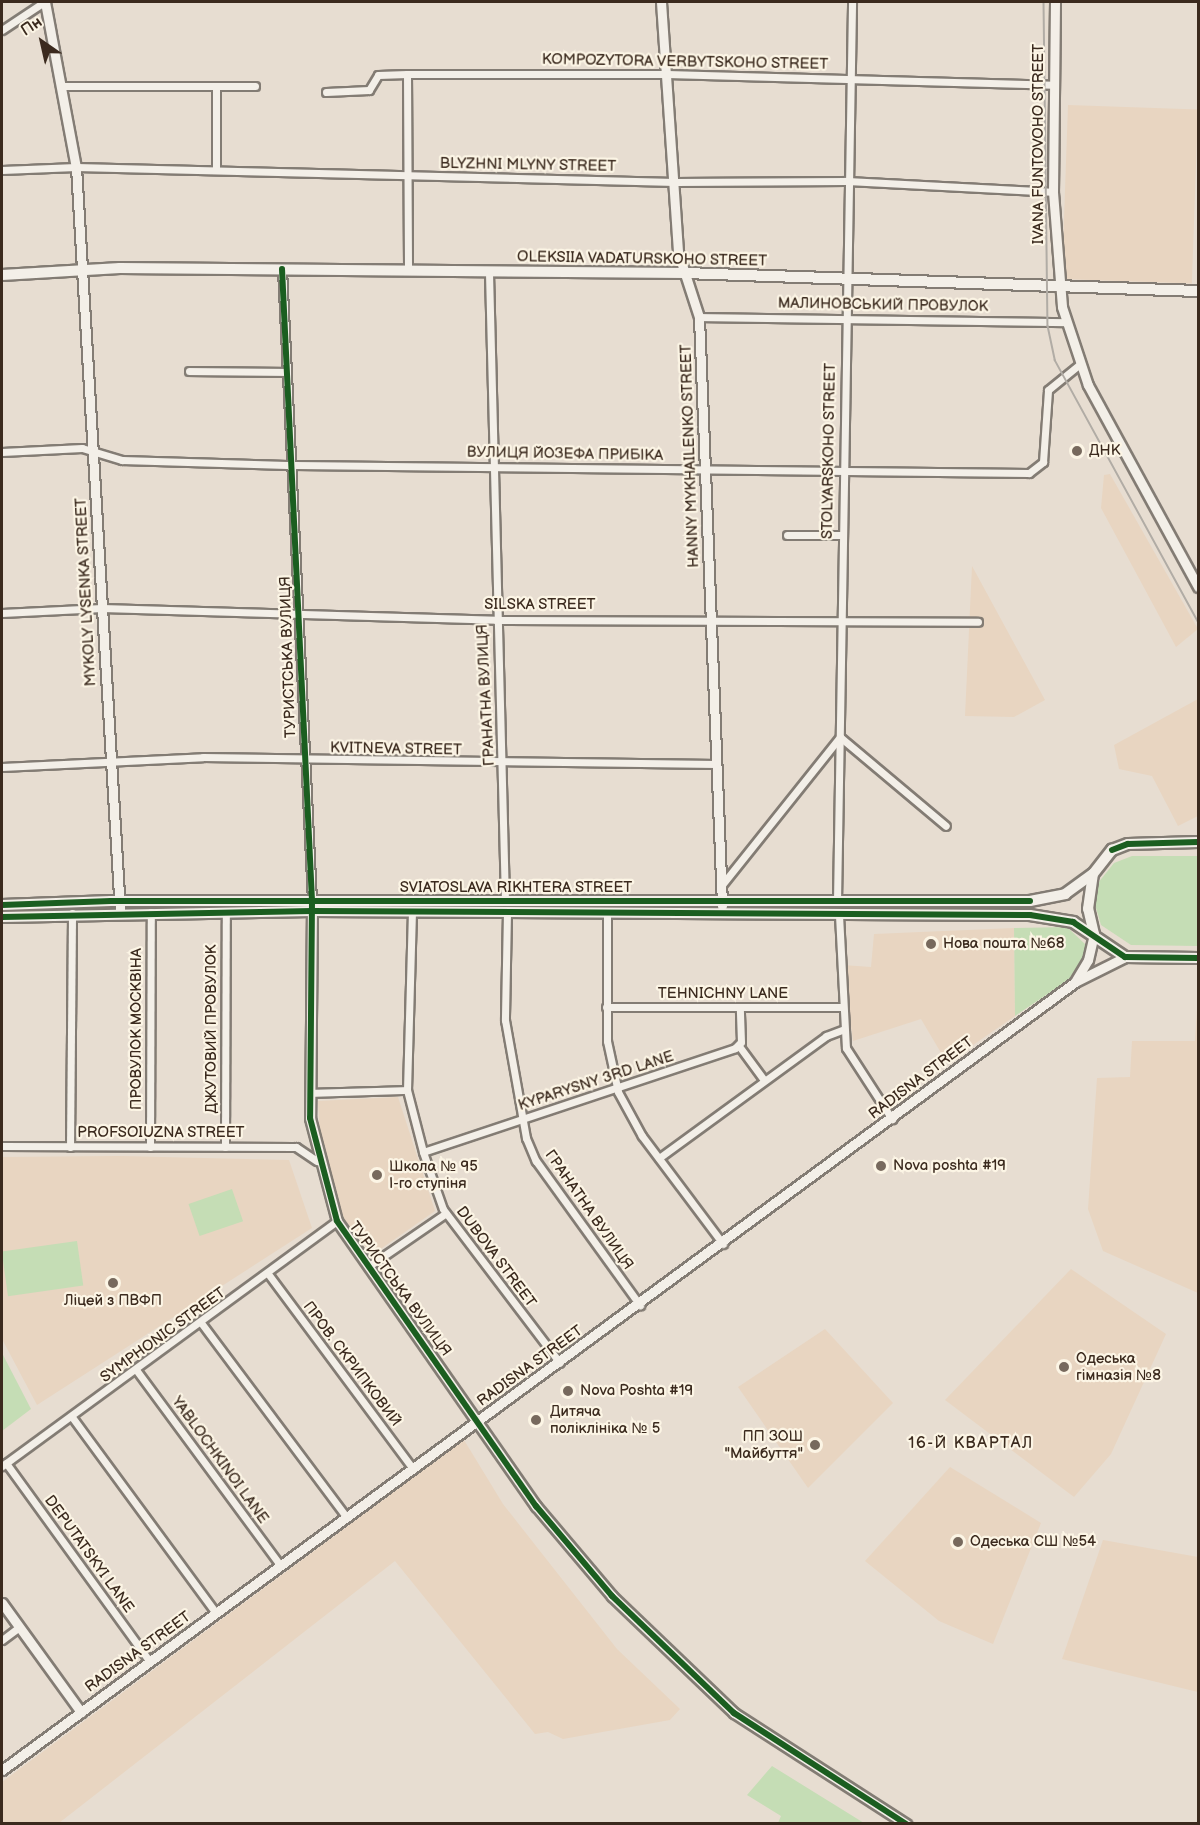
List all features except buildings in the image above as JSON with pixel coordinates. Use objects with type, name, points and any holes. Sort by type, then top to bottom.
[{"type":"main road","name":"OLEKSIIA VADATURSKOHO STREET","points":[[2,275],[85,269],[685,273],[1198,291]]},
{"type":"main road","points":[[1094,934],[1088,909],[1093,874],[1112,850],[1128,844],[1198,842]]},
{"type":"main road","name":"SVIATOSLAVA RIKHTERA STREET","points":[[2,905],[312,906],[505,900],[1030,901],[1065,894],[1093,874]]},
{"type":"main road","name":"SVIATOSLAVA RIKHTERA STREET","points":[[2,916],[72,913],[120,906],[151,912],[226,912],[312,906],[412,911],[1038,916],[1073,922],[1125,957]]},
{"type":"main road","points":[[1125,957],[1198,958]]},
{"type":"street","points":[[2,30],[45,2]]},
{"type":"street","name":"MYKOLY LYSENKA STREET","points":[[45,2],[64,86],[76,167],[85,269],[93,451],[120,906]]},
{"type":"street","name":"HANNY MYKHAILENKO STREET","points":[[661,2],[675,182],[685,273],[699,316],[707,469],[722,913]]},
{"type":"street","name":"STOLYARSKOHO STREET","points":[[837,901],[843,277],[852,2]]},
{"type":"street","name":"IVANA FUNTOVOHO STREET","points":[[1054,2],[1053,192],[1057,285],[1066,322],[1080,364],[1198,587]]},
{"type":"street","points":[[407,74],[408,271]]},
{"type":"street","name":"KOMPOZYTORA VERBYTSKOHO STREET","points":[[326,92],[369,90],[378,75],[407,74],[667,74],[1053,85]]},
{"type":"street","points":[[64,86],[255,86]]},
{"type":"street","points":[[216,86],[216,169]]},
{"type":"street","name":"BLYZHNI MLYNY STREET","points":[[2,170],[76,167],[675,182],[846,181],[1053,192]]},
{"type":"street","name":"ТУРИСТСЬКА ВУЛИЦЯ","points":[[282,269],[287,372],[295,465],[303,761],[312,906],[311,1093],[317,1161],[337,1221],[480,1420],[551,1525],[669,1656],[795,1756],[906,1824]]},
{"type":"street","name":"ГРАНАТНА ВУЛИЦЯ","points":[[489,273],[492,466],[503,764],[505,900]]},
{"type":"street","name":"МАЛИНОВСЬКИЙ ПРОВУЛОК","points":[[699,316],[1066,322]]},
{"type":"street","name":"ВУЛИЦЯ ЙОЗЕФА ПРИБІКА","points":[[2,452],[93,451],[122,460],[295,465],[842,472],[1037,470],[1043,462],[1048,390],[1080,364]]},
{"type":"street","points":[[189,371],[287,372]]},
{"type":"street","points":[[788,535],[841,535]]},
{"type":"street","name":"SILSKA STREET","points":[[2,613],[102,608],[496,620],[712,618],[978,622]]},
{"type":"street","points":[[721,886],[840,737],[946,826]]},
{"type":"street","name":"KVITNEVA STREET","points":[[2,767],[112,762],[303,761],[716,764]]},
{"type":"street","name":"DUBOVA STREET","points":[[412,911],[407,1090],[423,1152],[446,1213],[560,1363]]},
{"type":"street","name":"ПРОВУЛОК МОСКВІНА","points":[[150,1147],[151,912]]},
{"type":"street","name":"ДЖУТОВИЙ ПРОВУЛОК","points":[[225,1147],[226,912]]},
{"type":"street","name":"ГРАНАТНА ВУЛИЦЯ","points":[[507,912],[505,1020],[521,1119],[536,1161],[640,1305]]},
{"type":"street","points":[[607,912],[606,1007],[618,1092],[659,1158],[723,1245]]},
{"type":"street","points":[[70,1147],[72,913]]},
{"type":"street","points":[[839,915],[842,1030],[854,1064],[892,1119]]},
{"type":"street","name":"RADISNA STREET","points":[[1075,982],[1088,960],[1094,934]]},
{"type":"street","name":"RADISNA STREET","points":[[2,1770],[723,1245],[1075,982],[1125,957]]},
{"type":"street","name":"TEHNICHNY LANE","points":[[606,1007],[840,1007]]},
{"type":"street","points":[[740,1007],[739,1046],[764,1080]]},
{"type":"street","points":[[659,1158],[764,1080],[842,1030]]},
{"type":"street","name":"KYPARYSNY 3RD LANE","points":[[423,1152],[521,1119],[618,1092],[739,1046]]},
{"type":"street","points":[[311,1093],[407,1090]]},
{"type":"street","name":"PROFSOIUZNA STREET","points":[[2,1146],[296,1147],[317,1161]]},
{"type":"street","points":[[369,1266],[446,1213]]},
{"type":"street","name":"SYMPHONIC STREET","points":[[4,1464],[202,1324],[337,1221]]},
{"type":"street","name":"ПРОВ. СКРИПКОВИЙ","points":[[269,1275],[413,1469]]},
{"type":"street","points":[[202,1324],[347,1518]]},
{"type":"street","name":"YABLOCHKINOI LANE","points":[[137,1371],[281,1566]]},
{"type":"street","points":[[72,1416],[216,1613]]},
{"type":"street","name":"DEPUTATSKYI LANE","points":[[4,1464],[150,1662]]},
{"type":"street","points":[[2,1603],[81,1712]]},
{"type":"street","points":[[2,1640],[19,1627]]},
{"type":"shaded area","points":[[1068,105],[1198,110],[1192,283],[1062,279]]},
{"type":"shaded area","points":[[1110,474],[1198,629],[1176,647],[1101,508],[1104,475]]},
{"type":"shaded area","points":[[972,566],[1045,700],[1014,717],[965,716]]},
{"type":"shaded area","points":[[1198,699],[1198,816],[1178,826],[1152,776],[1119,769],[1114,745]]},
{"type":"shaded area","points":[[1014,928],[1015,1016],[947,1063],[921,1019],[853,1041],[843,965],[871,967],[874,934]]},
{"type":"shaded area","points":[[1198,994],[1198,1293],[1103,1251],[1088,1209],[1097,1078],[1130,1077],[1132,1041],[1195,1041]]},
{"type":"shaded area","name":"Школа № 95 І-го ступіня","points":[[398,1097],[435,1211],[372,1255],[344,1219],[320,1140],[318,1101]]},
{"type":"shaded area","name":"Ліцей з ПВФП","points":[[120,1156],[289,1160],[312,1228],[37,1405],[2,1339],[2,1157]]},
{"type":"shaded area","name":"Одеська гімназія №8","points":[[1071,1269],[1166,1334],[1111,1454],[1074,1497],[945,1400]]},
{"type":"shaded area","name":"ПП ЗОШ \"Майбуття\"","points":[[825,1329],[893,1403],[808,1488],[738,1387]]},
{"type":"shaded area","points":[[464,1440],[503,1504],[617,1649],[680,1709],[670,1720],[563,1739],[548,1732],[535,1734],[395,1561],[59,1823],[2,1823],[2,1782]]},
{"type":"shaded area","name":"Одеська СШ №54","points":[[950,1467],[1041,1523],[993,1644],[939,1621],[865,1561]]},
{"type":"shaded area","points":[[1103,1540],[1198,1557],[1198,1692],[1062,1659]]},
{"type":"green space","points":[[1132,856],[1198,856],[1198,946],[1131,945],[1101,925],[1094,901],[1098,883],[1114,863]]},
{"type":"green space","points":[[1067,927],[1086,945],[1079,973],[1015,1016],[1014,928]]},
{"type":"green space","points":[[232,1189],[243,1221],[200,1236],[189,1204]]},
{"type":"green space","points":[[77,1241],[83,1286],[8,1296],[2,1252]]},
{"type":"green space","points":[[2,1353],[31,1409],[2,1431]]},
{"type":"green space","points":[[772,1766],[864,1823],[778,1823],[781,1816],[747,1795]]},
{"type":"tram line","points":[[1044,2],[1048,326],[1055,360],[1198,621]]},
{"type":"cycle path","points":[[282,269],[312,900],[310,1118],[337,1221],[536,1506],[612,1596],[734,1713],[906,1824]]},
{"type":"cycle path","points":[[1112,850],[1128,844],[1198,842]]},
{"type":"cycle path","points":[[2,905],[111,901],[1030,901]]},
{"type":"cycle path","points":[[2,917],[312,911],[1030,915],[1073,922],[1125,957],[1198,958]]},
{"type":"place","name":"ДНК","points":[[1077,451]]},
{"type":"place","name":"Нова пошта №68","points":[[931,944]]},
{"type":"place","name":"Nova poshta #19","points":[[881,1166]]},
{"type":"place","name":"Школа № 95 І-го ступіня","points":[[377,1175]]},
{"type":"place","name":"Ліцей з ПВФП","points":[[113,1283]]},
{"type":"place","name":"Одеська гімназія №8","points":[[1064,1367]]},
{"type":"place","name":"Nova Poshta #19","points":[[568,1391]]},
{"type":"place","name":"Дитяча поліклініка № 5","points":[[536,1420]]},
{"type":"place","name":"ПП ЗОШ \"Майбуття\"","points":[[815,1445]]},
{"type":"place","name":"Одеська СШ №54","points":[[958,1542]]},
{"type":"district","name":"16-Й КВАРТАЛ","points":[[971,1444]]}]
